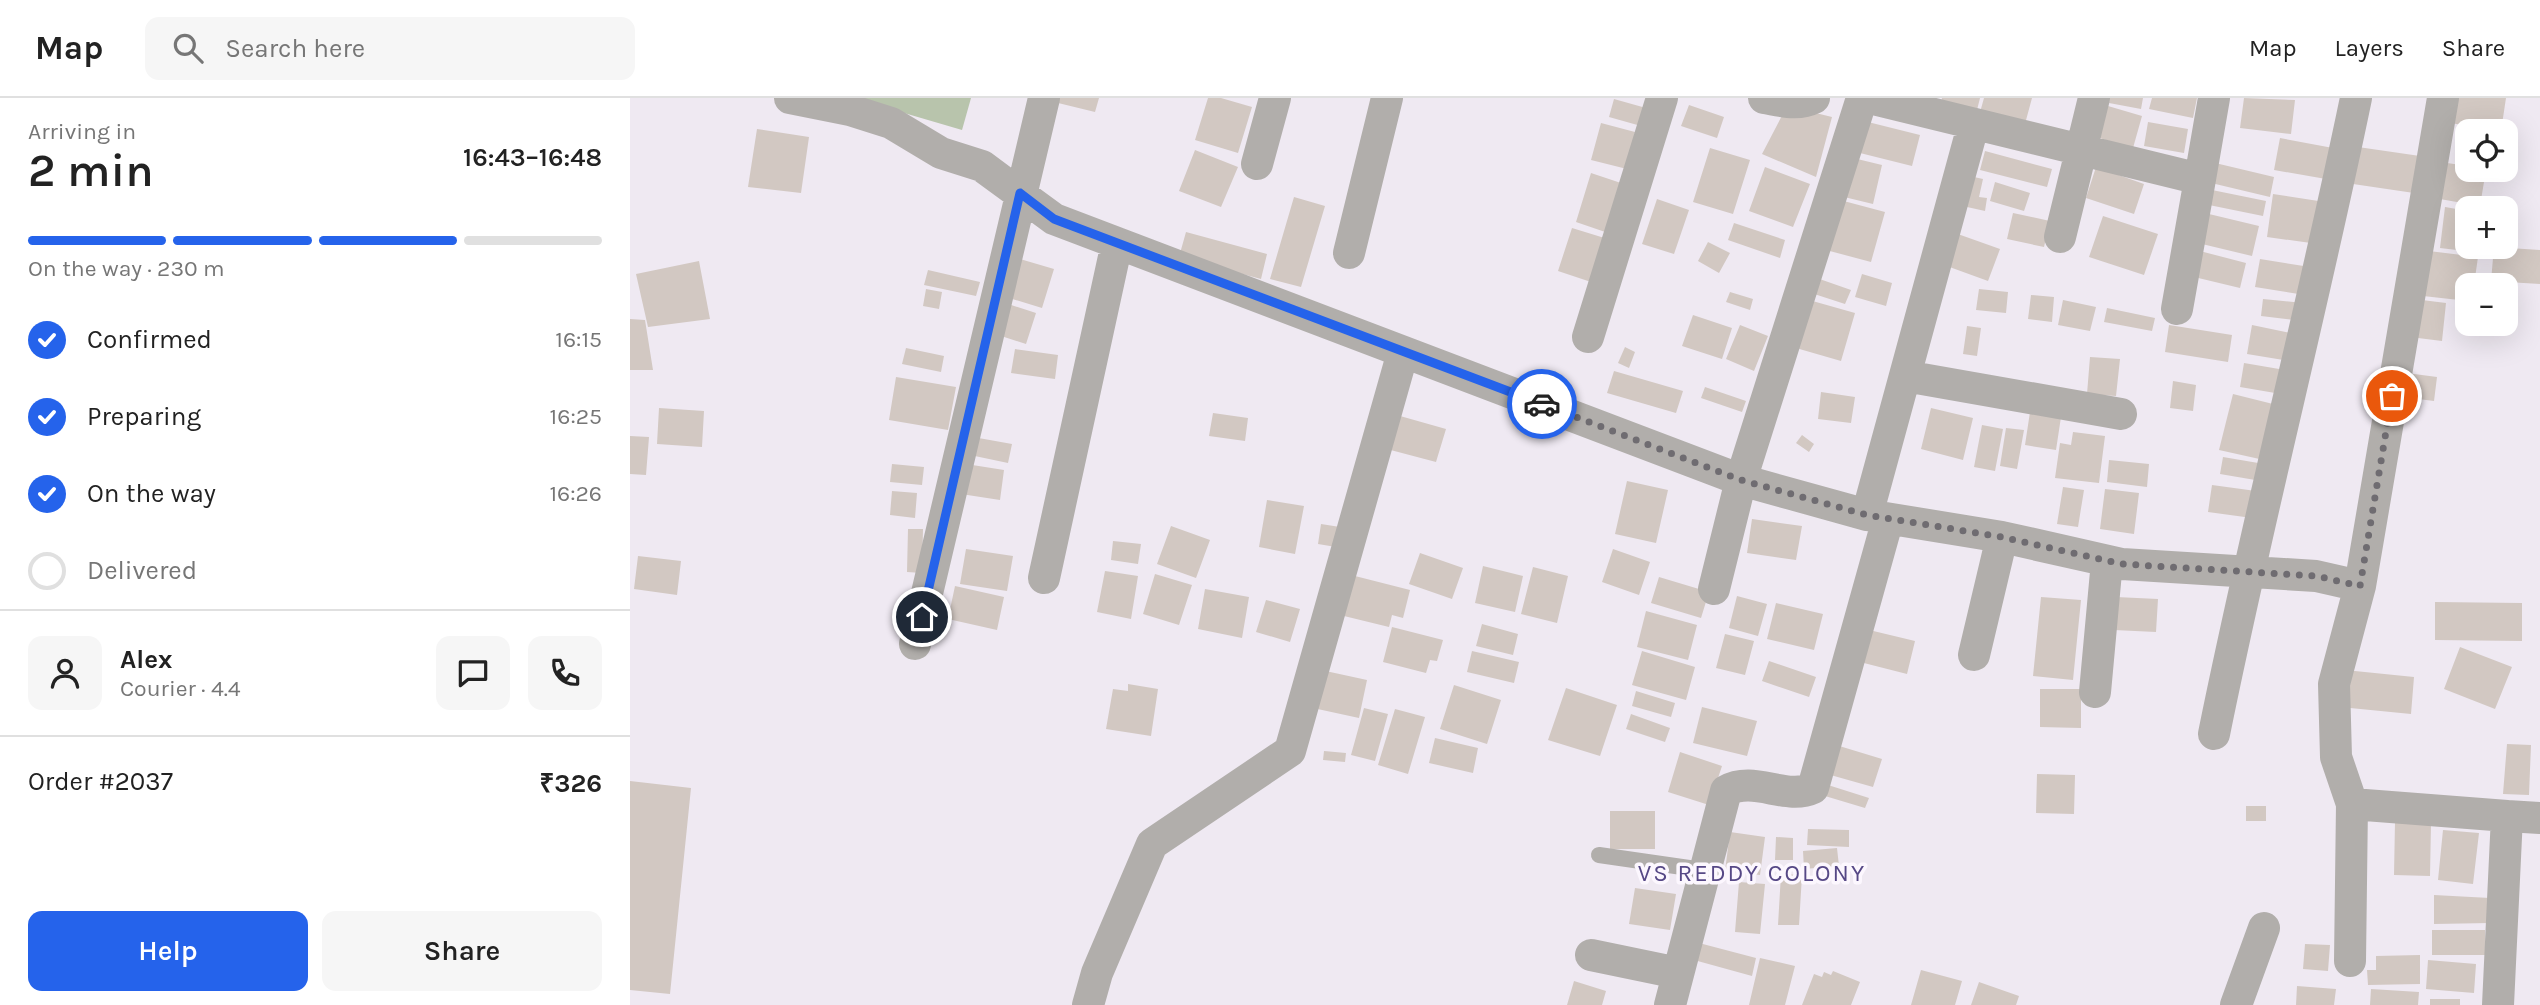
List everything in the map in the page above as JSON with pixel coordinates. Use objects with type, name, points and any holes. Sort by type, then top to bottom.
[{"type":"street","points":[[790,98],[850,110],[891,122],[941,153],[982,166],[1054,219],[1741,480],[1877,517],[2002,537],[2107,561],[2316,576],[2360,586]]},
{"type":"street","points":[[915,644],[1044,98]]},
{"type":"street","points":[[1257,164],[1275,98]]},
{"type":"street","points":[[1349,253],[1387,98]]},
{"type":"street","points":[[1588,337],[1662,98]]},
{"type":"street","points":[[1764,98],[1804,102],[1814,98]]},
{"type":"street","points":[[1714,589],[1741,480],[1862,98]]},
{"type":"street","points":[[1869,98],[1973,126],[2200,179]]},
{"type":"street","points":[[2060,237],[2094,98]]},
{"type":"street","points":[[2177,309],[2214,98]]},
{"type":"street","points":[[2214,734],[2247,571],[2321,267],[2356,98]]},
{"type":"street","points":[[2350,961],[2352,804],[2336,757],[2334,684],[2360,586],[2443,98]]},
{"type":"street","points":[[1670,1005],[1703,870],[1726,791],[1744,785],[1799,791],[1813,788],[1877,517],[1905,376],[1973,126]]},
{"type":"street","points":[[1044,578],[1117,243]]},
{"type":"street","points":[[1088,1005],[1097,973],[1152,844],[1290,751],[1403,352]]},
{"type":"street","points":[[1905,376],[2121,414]]},
{"type":"street","points":[[1974,655],[2002,537]]},
{"type":"street","points":[[2095,692],[2107,561]]},
{"type":"street","points":[[2352,804],[2540,818]]},
{"type":"street","points":[[2498,1005],[2507,816]]},
{"type":"street","points":[[2236,1005],[2264,928]]},
{"type":"street","points":[[1591,955],[1678,973]]},
{"type":"lane","points":[[1599,855],[1703,870]]},
{"type":"green space","points":[[853,98],[971,98],[962,130]]},
{"type":"building","points":[[1055,98],[1099,98],[1095,112],[1054,102]]},
{"type":"building","points":[[1208,98],[1221,98],[1252,107],[1238,153],[1195,140]]},
{"type":"building","points":[[1942,98],[1980,98],[1975,118],[1939,110]]},
{"type":"building","points":[[1984,98],[2032,98],[2022,135],[1977,123]]},
{"type":"building","points":[[2110,98],[2143,98],[2141,109],[2109,103]]},
{"type":"building","points":[[2152,98],[2197,98],[2193,118],[2149,109]]},
{"type":"building","points":[[2244,98],[2295,100],[2291,134],[2240,128]]},
{"type":"building","points":[[2454,98],[2506,98],[2503,119],[2455,119],[2455,124],[2450,123]]},
{"type":"building","points":[[1614,99],[1646,108],[1641,126],[1609,117]]},
{"type":"building","points":[[1689,105],[1724,117],[1717,138],[1681,126]]},
{"type":"building","points":[[1787,106],[1832,117],[1816,177],[1762,154]]},
{"type":"building","points":[[2108,106],[2142,116],[2133,148],[2099,138]]},
{"type":"building","points":[[1860,120],[1920,135],[1912,166],[1852,151]]},
{"type":"building","points":[[2148,122],[2188,129],[2184,153],[2144,146]]},
{"type":"building","points":[[1601,123],[1635,132],[1627,169],[1591,160]]},
{"type":"building","points":[[757,129],[809,137],[801,193],[748,187]]},
{"type":"building","points":[[2280,138],[2333,148],[2326,179],[2274,170]]},
{"type":"building","points":[[2358,147],[2420,156],[2414,193],[2353,184]]},
{"type":"building","points":[[1710,148],[1750,160],[1733,214],[1693,202]]},
{"type":"building","points":[[1195,150],[1238,167],[1221,207],[1179,191]]},
{"type":"building","points":[[1985,151],[2052,169],[2047,187],[1980,170]]},
{"type":"building","points":[[1849,157],[1882,165],[1873,204],[1840,196]]},
{"type":"building","points":[[2211,162],[2274,177],[2270,197],[2207,182]]},
{"type":"building","points":[[2440,162],[2455,164],[2455,182],[2484,182],[2482,196],[2455,196],[2455,202],[2434,198]]},
{"type":"building","points":[[1765,167],[1810,184],[1793,227],[1749,211]]},
{"type":"building","points":[[2096,167],[2144,184],[2134,214],[2086,198]]},
{"type":"building","points":[[1591,173],[1627,185],[1611,234],[1576,222]]},
{"type":"building","points":[[1965,175],[1983,179],[1979,197],[1987,198],[1985,211],[1958,205]]},
{"type":"building","points":[[1995,182],[2030,193],[2024,211],[1990,201]]},
{"type":"building","points":[[2212,190],[2266,201],[2263,216],[2209,205]]},
{"type":"building","points":[[2273,194],[2325,202],[2318,244],[2267,237]]},
{"type":"building","points":[[1294,197],[1325,206],[1301,287],[1270,279]]},
{"type":"building","points":[[1657,199],[1689,210],[1674,254],[1642,244]]},
{"type":"building","points":[[1840,200],[1885,212],[1871,262],[1826,250]]},
{"type":"building","points":[[2445,207],[2455,209],[2455,250],[2440,248]]},
{"type":"building","points":[[2013,213],[2050,221],[2044,247],[2007,239]]},
{"type":"building","points":[[2209,214],[2259,226],[2252,256],[2202,244]]},
{"type":"building","points":[[2103,216],[2158,234],[2144,275],[2089,257]]},
{"type":"building","points":[[1734,223],[1785,240],[1780,258],[1728,240]]},
{"type":"building","points":[[1572,228],[1611,240],[1597,284],[1558,271]]},
{"type":"building","points":[[1186,232],[1267,254],[1261,279],[1179,257]]},
{"type":"building","points":[[1955,233],[2000,249],[1988,281],[1944,265]]},
{"type":"building","points":[[1708,242],[1730,253],[1719,273],[1698,261]]},
{"type":"building","points":[[2518,249],[2540,250],[2540,284],[2518,283],[2518,273],[2492,273],[2493,259],[2518,259]]},
{"type":"building","points":[[2196,250],[2246,263],[2240,288],[2190,276]]},
{"type":"building","points":[[2429,251],[2455,254],[2455,259],[2478,259],[2476,273],[2455,273],[2455,300],[2423,296]]},
{"type":"building","points":[[1020,259],[1054,269],[1042,308],[1009,298]]},
{"type":"building","points":[[2260,259],[2310,267],[2305,295],[2255,287]]},
{"type":"building","points":[[699,261],[710,319],[648,327],[636,274]]},
{"type":"building","points":[[928,270],[980,282],[976,296],[924,285]]},
{"type":"building","points":[[1862,274],[1892,283],[1886,306],[1855,297]]},
{"type":"building","points":[[1811,276],[1851,290],[1845,304],[1805,291]]},
{"type":"building","points":[[926,289],[942,292],[939,309],[923,306]]},
{"type":"building","points":[[1979,289],[2008,292],[2006,313],[1976,310]]},
{"type":"building","points":[[1730,292],[1753,299],[1750,310],[1726,302]]},
{"type":"building","points":[[2031,295],[2054,297],[2052,322],[2028,319]]},
{"type":"building","points":[[2263,299],[2304,303],[2303,321],[2261,316]]},
{"type":"building","points":[[2414,299],[2446,303],[2442,341],[2410,337]]},
{"type":"building","points":[[1809,300],[1855,313],[1841,361],[1796,348]]},
{"type":"building","points":[[2063,300],[2096,307],[2090,331],[2058,325]]},
{"type":"building","points":[[1005,303],[1036,313],[1026,344],[995,334]]},
{"type":"building","points":[[2107,308],[2155,318],[2152,331],[2104,322]]},
{"type":"building","points":[[1693,315],[1732,328],[1722,359],[1682,346]]},
{"type":"building","points":[[630,319],[645,320],[653,370],[630,370]]},
{"type":"building","points":[[1740,325],[1768,336],[1754,371],[1726,359]]},
{"type":"building","points":[[2169,325],[2232,335],[2228,362],[2165,352]]},
{"type":"building","points":[[2252,325],[2295,334],[2290,361],[2247,354]]},
{"type":"building","points":[[1967,326],[1981,328],[1977,356],[1963,354]]},
{"type":"building","points":[[1625,347],[1635,352],[1629,368],[1618,363]]},
{"type":"building","points":[[906,348],[944,356],[941,372],[902,364]]},
{"type":"building","points":[[1015,349],[1058,355],[1055,379],[1011,373]]},
{"type":"building","points":[[2090,357],[2120,359],[2116,396],[2087,394]]},
{"type":"building","points":[[2244,363],[2285,370],[2281,394],[2240,387]]},
{"type":"building","points":[[1614,371],[1683,391],[1676,413],[1607,393]]},
{"type":"building","points":[[2399,372],[2437,377],[2434,401],[2395,396]]},
{"type":"building","points":[[896,377],[956,387],[948,430],[889,420]]},
{"type":"building","points":[[2173,381],[2196,385],[2193,411],[2170,408]]},
{"type":"building","points":[[1705,387],[1746,401],[1742,412],[1701,398]]},
{"type":"building","points":[[1821,392],[1855,397],[1851,423],[1818,419]]},
{"type":"building","points":[[2233,394],[2277,405],[2264,460],[2219,450]]},
{"type":"building","points":[[659,408],[704,411],[702,447],[657,444]]},
{"type":"building","points":[[1931,408],[1973,418],[1963,460],[1921,449]]},
{"type":"building","points":[[2030,412],[2061,417],[2056,450],[2025,445]]},
{"type":"building","points":[[1213,413],[1248,418],[1245,441],[1209,436]]},
{"type":"building","points":[[1393,414],[1446,429],[1436,462],[1383,448]]},
{"type":"building","points":[[1982,425],[2003,429],[1995,471],[1974,467]]},
{"type":"building","points":[[2006,428],[2024,430],[2017,469],[2000,466]]},
{"type":"building","points":[[2073,432],[2105,436],[2099,483],[2055,478],[2060,443],[2071,445]]},
{"type":"building","points":[[1802,435],[1814,444],[1809,452],[1796,443]]},
{"type":"building","points":[[630,436],[649,437],[646,475],[630,474]]},
{"type":"building","points":[[973,437],[1012,444],[1008,463],[970,455]]},
{"type":"building","points":[[2223,457],[2270,465],[2267,482],[2220,474]]},
{"type":"building","points":[[2109,460],[2149,464],[2147,487],[2107,482]]},
{"type":"building","points":[[892,464],[924,467],[922,485],[890,482]]},
{"type":"building","points":[[966,464],[1004,470],[1000,500],[961,494]]},
{"type":"building","points":[[1627,481],[1668,490],[1656,543],[1615,534]]},
{"type":"building","points":[[2212,485],[2256,491],[2252,518],[2208,512]]},
{"type":"building","points":[[2063,487],[2084,490],[2078,527],[2057,524]]},
{"type":"building","points":[[2105,489],[2139,493],[2134,534],[2100,529]]},
{"type":"building","points":[[892,491],[917,493],[915,518],[890,515]]},
{"type":"building","points":[[1267,500],[1304,506],[1295,554],[1259,547]]},
{"type":"building","points":[[1752,519],[1802,526],[1796,560],[1747,553]]},
{"type":"building","points":[[1321,524],[1340,527],[1336,547],[1318,544]]},
{"type":"building","points":[[1171,526],[1210,540],[1196,578],[1157,564]]},
{"type":"building","points":[[908,529],[923,529],[922,573],[907,572]]},
{"type":"building","points":[[1113,541],[1141,544],[1138,564],[1111,560]]},
{"type":"building","points":[[966,549],[1013,556],[1007,591],[960,584]]},
{"type":"building","points":[[1613,549],[1650,562],[1639,595],[1602,582]]},
{"type":"building","points":[[1420,553],[1463,568],[1452,599],[1409,584]]},
{"type":"building","points":[[638,556],[681,561],[677,595],[634,589]]},
{"type":"building","points":[[1483,566],[1523,576],[1515,612],[1475,603]]},
{"type":"building","points":[[1533,567],[1568,576],[1557,623],[1521,614]]},
{"type":"building","points":[[1105,571],[1138,576],[1131,619],[1097,612]]},
{"type":"building","points":[[1155,574],[1192,585],[1179,625],[1143,614]]},
{"type":"building","points":[[1355,576],[1410,590],[1403,618],[1392,615],[1389,627],[1344,616]]},
{"type":"building","points":[[1659,577],[1709,592],[1701,618],[1651,603]]},
{"type":"building","points":[[955,586],[1004,597],[997,630],[948,619]]},
{"type":"building","points":[[1205,589],[1249,597],[1242,638],[1198,629]]},
{"type":"building","points":[[1737,596],[1767,604],[1758,636],[1729,628]]},
{"type":"building","points":[[2041,597],[2081,600],[2073,680],[2033,676]]},
{"type":"building","points":[[2116,597],[2158,599],[2156,632],[2114,630]]},
{"type":"building","points":[[1266,600],[1300,609],[1290,642],[1256,632]]},
{"type":"building","points":[[2435,602],[2522,603],[2522,641],[2435,640]]},
{"type":"building","points":[[1776,603],[1823,614],[1814,650],[1767,639]]},
{"type":"building","points":[[1646,611],[1697,625],[1688,660],[1637,647]]},
{"type":"building","points":[[1482,624],[1518,634],[1513,655],[1476,646]]},
{"type":"building","points":[[1392,627],[1443,640],[1437,661],[1430,660],[1426,673],[1383,662]]},
{"type":"building","points":[[1865,629],[1915,641],[1907,674],[1856,661]]},
{"type":"building","points":[[1725,634],[1754,641],[1745,675],[1716,668]]},
{"type":"building","points":[[2460,647],[2512,667],[2495,709],[2444,689]]},
{"type":"building","points":[[1472,651],[1519,662],[1514,683],[1467,672]]},
{"type":"building","points":[[1642,651],[1695,667],[1686,700],[1632,685]]},
{"type":"building","points":[[1769,661],[1816,677],[1809,697],[1762,681]]},
{"type":"building","points":[[1321,670],[1367,680],[1359,718],[1313,708]]},
{"type":"building","points":[[2345,670],[2414,677],[2411,714],[2340,707]]},
{"type":"building","points":[[1128,684],[1158,689],[1151,736],[1106,729],[1113,689],[1128,691]]},
{"type":"building","points":[[1454,685],[1501,700],[1487,744],[1440,729]]},
{"type":"building","points":[[1566,688],[1617,705],[1600,756],[1548,740]]},
{"type":"building","points":[[2040,689],[2081,689],[2081,728],[2040,727]]},
{"type":"building","points":[[1636,691],[1675,703],[1671,717],[1632,706]]},
{"type":"building","points":[[1702,707],[1757,721],[1747,756],[1693,743]]},
{"type":"building","points":[[1364,708],[1388,714],[1375,761],[1351,755]]},
{"type":"building","points":[[1395,709],[1425,717],[1408,774],[1378,765]]},
{"type":"building","points":[[1631,714],[1670,728],[1665,742],[1626,729]]},
{"type":"building","points":[[1435,738],[1478,748],[1473,773],[1429,763]]},
{"type":"building","points":[[2507,744],[2531,745],[2529,795],[2503,794]]},
{"type":"building","points":[[1836,745],[1882,759],[1873,787],[1827,774]]},
{"type":"building","points":[[1324,751],[1346,753],[1345,762],[1323,760]]},
{"type":"building","points":[[1680,752],[1722,766],[1709,805],[1668,792]]},
{"type":"building","points":[[2037,774],[2075,775],[2074,814],[2036,813]]},
{"type":"building","points":[[630,781],[691,788],[670,994],[630,990]]},
{"type":"building","points":[[1828,785],[1869,798],[1865,808],[1825,796]]},
{"type":"building","points":[[2246,806],[2266,806],[2266,821],[2246,821]]},
{"type":"building","points":[[1610,811],[1655,811],[1655,849],[1610,849]]},
{"type":"building","points":[[2395,822],[2431,823],[2430,876],[2394,875]]},
{"type":"building","points":[[1808,829],[1849,830],[1849,847],[1807,845]]},
{"type":"building","points":[[2443,830],[2479,833],[2473,884],[2438,880]]},
{"type":"building","points":[[1730,832],[1765,837],[1760,875],[1725,871]]},
{"type":"building","points":[[1776,837],[1793,838],[1793,860],[1775,860]]},
{"type":"building","points":[[1837,848],[1839,866],[1804,869],[1803,851]]},
{"type":"building","points":[[1781,874],[1802,875],[1799,925],[1778,925]]},
{"type":"building","points":[[1739,882],[1765,884],[1760,934],[1735,932]]},
{"type":"building","points":[[1635,888],[1676,894],[1670,930],[1629,924]]},
{"type":"building","points":[[2434,895],[2490,898],[2490,923],[2434,924]]},
{"type":"building","points":[[2432,930],[2485,930],[2485,955],[2432,955]]},
{"type":"building","points":[[1699,943],[1756,958],[1752,976],[1694,960]]},
{"type":"building","points":[[2305,944],[2330,945],[2328,971],[2303,969]]},
{"type":"building","points":[[2420,955],[2420,984],[2368,985],[2367,970],[2376,970],[2376,956]]},
{"type":"building","points":[[1760,958],[1795,966],[1785,1005],[1749,1005]]},
{"type":"building","points":[[2428,960],[2476,964],[2474,993],[2426,989]]},
{"type":"building","points":[[1921,970],[1962,981],[1955,1005],[1911,1005]]},
{"type":"building","points":[[1833,971],[1860,982],[1851,1005],[1802,1005],[1814,974],[1822,977],[1824,972],[1831,975]]},
{"type":"building","points":[[1574,981],[1606,991],[1602,1005],[1567,1005]]},
{"type":"building","points":[[1979,982],[2019,996],[2016,1005],[1971,1005]]},
{"type":"building","points":[[2297,986],[2336,989],[2334,1005],[2296,1005]]},
{"type":"building","points":[[2371,989],[2419,992],[2418,1005],[2370,1005]]},
{"type":"building","points":[[2430,999],[2460,999],[2460,1005],[2430,1005]]},
{"type":"way so far","points":[[1542,404],[1741,480],[1867,515],[2002,537],[2122,564],[2316,576],[2360,586],[2392,396]]},
{"type":"district","name":"VS REDDY COLONY","points":[[1752,873]]},
{"type":"route","points":[[922,617],[1020,193],[1054,219],[1542,404]]}]
